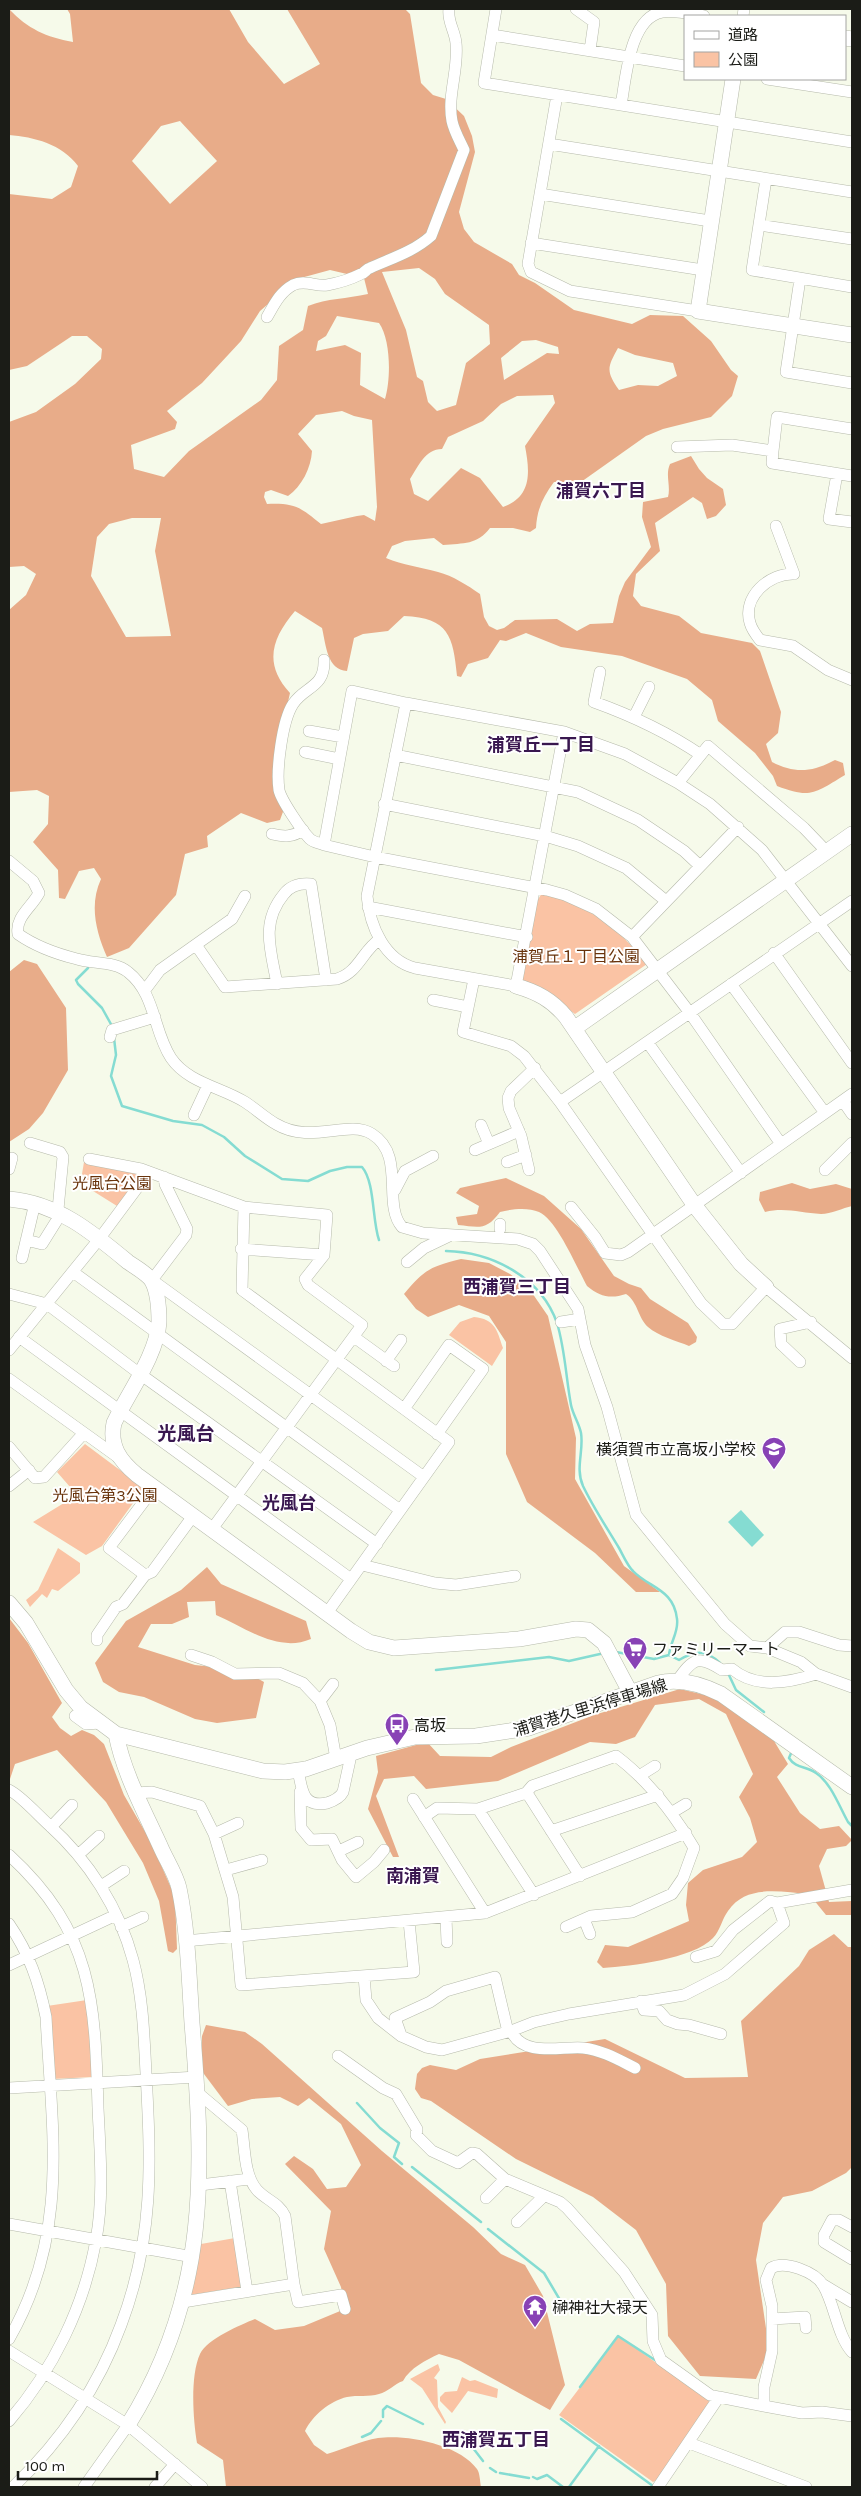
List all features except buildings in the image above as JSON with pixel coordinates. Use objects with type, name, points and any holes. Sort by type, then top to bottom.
[{"type":"street","points":[[267,317],[279,297],[292,285],[306,282],[316,285],[329,284],[363,274],[367,269],[395,259],[421,245],[432,236],[464,150],[452,122],[451,99],[457,55],[456,41],[448,16],[449,9]]},
{"type":"street","points":[[496,9],[484,83],[852,142]]},
{"type":"street","points":[[576,9],[594,22]]},
{"type":"street","points":[[590,50],[596,9]]},
{"type":"street","points":[[621,105],[636,33],[657,14],[675,12],[697,15]]},
{"type":"street","points":[[492,35],[684,66]]},
{"type":"street","points":[[698,311],[710,221],[733,80]]},
{"type":"street","points":[[774,80],[852,92]]},
{"type":"street","points":[[557,95],[531,243],[528,264],[531,272],[570,291],[852,335]]},
{"type":"street","points":[[549,144],[852,192]]},
{"type":"street","points":[[766,179],[752,270],[852,287]]},
{"type":"street","points":[[540,194],[710,221]]},
{"type":"street","points":[[759,225],[852,239]]},
{"type":"street","points":[[531,243],[704,270]]},
{"type":"street","points":[[800,279],[786,372],[852,383]]},
{"type":"street","points":[[852,429],[777,417],[772,450],[772,463],[852,476]]},
{"type":"street","points":[[678,447],[732,445],[772,450]]},
{"type":"street","points":[[837,474],[829,519],[852,522]]},
{"type":"street","points":[[776,526],[794,574],[778,574],[759,590],[749,611],[752,630],[760,640],[785,642],[828,670],[852,680]]},
{"type":"street","points":[[324,660],[324,673],[314,687],[303,693],[293,704],[287,716],[279,766],[279,792],[311,840],[375,857],[565,895],[607,917],[632,937],[658,969],[781,1144]]},
{"type":"street","points":[[600,672],[594,702],[634,717],[669,734],[701,755]]},
{"type":"street","points":[[634,717],[649,687]]},
{"type":"street","points":[[324,845],[352,691],[406,703],[564,732],[624,754],[678,783],[738,827],[762,850],[852,966]]},
{"type":"street","points":[[406,703],[384,804],[367,896],[368,907],[380,939],[387,950],[401,963],[516,986],[538,993],[548,999],[575,1028],[695,1206],[741,1264],[852,1358]]},
{"type":"street","points":[[310,732],[343,736]]},
{"type":"street","points":[[516,986],[527,937],[564,732]]},
{"type":"street","points":[[678,783],[708,746],[804,828],[827,852]]},
{"type":"street","points":[[305,752],[339,759]]},
{"type":"street","points":[[395,754],[578,792],[638,820],[684,851],[700,866]]},
{"type":"street","points":[[384,804],[545,836],[605,857],[633,873],[666,901]]},
{"type":"street","points":[[632,937],[738,827]]},
{"type":"street","points":[[272,834],[283,837],[292,836],[304,830]]},
{"type":"street","points":[[575,1028],[852,834]]},
{"type":"street","points":[[9,861],[33,881],[39,894],[21,919],[18,926],[18,934],[9,942]]},
{"type":"street","points":[[277,984],[269,934],[270,916],[289,888],[296,885],[312,884],[326,980]]},
{"type":"street","points":[[145,990],[160,970],[232,919],[245,896]]},
{"type":"street","points":[[560,1102],[852,901]]},
{"type":"street","points":[[368,907],[527,937]]},
{"type":"street","points":[[18,934],[29,942],[77,960],[124,969],[145,990],[156,1017],[164,1046],[173,1061],[194,1078],[245,1102],[276,1124],[288,1130],[312,1134],[353,1129],[372,1134],[390,1156],[398,1223],[402,1227],[423,1234],[518,1239],[533,1244],[563,1284],[578,1309],[580,1346],[607,1408],[636,1514],[725,1624],[750,1646],[767,1648],[800,1662],[816,1674],[852,1687]]},
{"type":"street","points":[[196,945],[225,987],[337,979],[353,972],[368,948],[380,939]]},
{"type":"street","points":[[774,953],[852,1063]]},
{"type":"street","points":[[474,979],[463,1032],[511,1046],[524,1056],[560,1102],[652,1236],[701,1303],[723,1324],[732,1324],[766,1287]]},
{"type":"street","points":[[732,984],[825,1114]]},
{"type":"street","points":[[433,1000],[468,1007]]},
{"type":"street","points":[[110,1037],[112,1030],[156,1017]]},
{"type":"street","points":[[648,1043],[741,1173]]},
{"type":"street","points":[[529,1170],[519,1131],[509,1108],[508,1098],[511,1091],[534,1068]]},
{"type":"street","points":[[194,1115],[208,1085]]},
{"type":"street","points":[[571,1207],[596,1237],[605,1254],[621,1255],[695,1206],[847,1097],[852,1114]]},
{"type":"street","points":[[481,1125],[488,1144]]},
{"type":"street","points":[[474,1150],[519,1131]]},
{"type":"street","points":[[26,1240],[42,1244],[57,1220],[64,1157],[60,1152],[30,1143]]},
{"type":"street","points":[[825,1170],[839,1165],[852,1144]]},
{"type":"street","points":[[507,1162],[526,1155]]},
{"type":"street","points":[[394,1191],[405,1171],[433,1156]]},
{"type":"street","points":[[88,1159],[148,1172],[244,1207],[328,1215],[324,1255],[305,1279],[308,1285],[362,1325],[212,1529]]},
{"type":"street","points":[[9,1350],[100,1238],[148,1172]]},
{"type":"street","points":[[152,1280],[186,1235],[187,1229],[165,1184],[164,1177]]},
{"type":"street","points":[[9,1199],[35,1203],[59,1212],[100,1238],[152,1280],[424,1477]]},
{"type":"street","points":[[22,1258],[35,1203]]},
{"type":"street","points":[[244,1207],[241,1250],[242,1290],[449,1442],[327,1613]]},
{"type":"street","points":[[407,1262],[424,1248],[449,1236]]},
{"type":"street","points":[[241,1250],[324,1255]]},
{"type":"street","points":[[73,1272],[400,1510]]},
{"type":"street","points":[[119,1458],[113,1444],[112,1434],[120,1410],[140,1374],[157,1334],[158,1302],[152,1280]]},
{"type":"street","points":[[9,1294],[47,1304],[140,1374],[376,1544]]},
{"type":"street","points":[[561,1322],[580,1319]]},
{"type":"street","points":[[800,1362],[781,1344],[780,1329],[811,1322]]},
{"type":"street","points":[[19,1337],[351,1579]]},
{"type":"street","points":[[354,1337],[390,1363],[401,1340]]},
{"type":"street","points":[[404,1409],[449,1345],[483,1369],[437,1434]]},
{"type":"street","points":[[9,1379],[83,1434],[119,1458],[154,1488],[369,1642],[394,1648],[519,1639],[576,1629],[588,1630],[604,1643],[630,1692]]},
{"type":"street","points":[[9,1447],[35,1478],[44,1477],[83,1434]]},
{"type":"street","points":[[9,1486],[29,1470]]},
{"type":"street","points":[[145,1575],[109,1548],[154,1488]]},
{"type":"street","points":[[97,1640],[97,1635],[116,1606],[123,1604],[145,1575],[152,1572],[193,1516]]},
{"type":"street","points":[[362,1565],[442,1584],[456,1585],[515,1576]]},
{"type":"street","name":"浦賀港久里浜停車場線","points":[[9,1604],[26,1623],[80,1708],[116,1734],[255,1769],[285,1772],[298,1770],[390,1742],[414,1737],[476,1736],[529,1728],[658,1683],[677,1681],[700,1685],[721,1694],[852,1787]]},
{"type":"street","points":[[767,1648],[785,1632],[799,1632],[839,1645],[852,1646]]},
{"type":"street","points":[[190,1655],[212,1662],[235,1674],[279,1673],[303,1682],[320,1701],[343,1757],[350,1760],[341,1796],[331,1802],[314,1804],[306,1798],[302,1790],[298,1770]]},
{"type":"street","points":[[677,1681],[689,1664],[695,1661],[706,1661],[727,1670],[732,1668],[750,1681],[763,1677],[796,1680],[816,1674]]},
{"type":"street","points":[[320,1701],[333,1684]]},
{"type":"street","points":[[75,1716],[86,1724],[100,1723]]},
{"type":"street","points":[[84,2487],[116,2445],[159,2368],[183,2302],[193,2257],[200,2185],[197,2077],[179,1886],[127,1774],[116,1734]]},
{"type":"street","points":[[424,1817],[437,1808],[478,1809],[527,1793],[532,1786],[616,1756],[658,1795],[686,1833],[694,1848],[683,1878],[671,1900],[632,1912],[584,1919],[566,1927]]},
{"type":"street","points":[[639,1776],[654,1766]]},
{"type":"street","points":[[9,1790],[51,1827],[78,1855],[101,1886],[116,1915],[133,1960],[139,1990],[146,2081],[150,2180],[149,2213],[143,2248],[122,2324],[106,2360],[85,2400],[59,2438],[13,2487]]},
{"type":"street","points":[[302,1790],[300,1792],[301,1828],[311,1840],[332,1839],[342,1860],[356,1877],[374,1862],[384,1850]]},
{"type":"street","points":[[136,1793],[152,1792],[200,1806],[214,1834],[233,1897],[241,1985],[414,1972],[409,1921]]},
{"type":"street","points":[[527,1793],[580,1876]]},
{"type":"street","points":[[551,1831],[658,1795]]},
{"type":"street","points":[[413,1800],[485,1913]]},
{"type":"street","points":[[672,1813],[686,1804]]},
{"type":"street","points":[[51,1827],[72,1805]]},
{"type":"street","points":[[478,1809],[534,1895]]},
{"type":"street","points":[[214,1834],[238,1823]]},
{"type":"street","points":[[185,1940],[485,1913],[686,1833]]},
{"type":"street","points":[[78,1855],[99,1836]]},
{"type":"street","points":[[339,1851],[358,1842]]},
{"type":"street","points":[[9,1855],[42,1887],[72,1936],[82,1959],[91,1994],[96,2027],[101,2193],[96,2240],[76,2312],[44,2373],[9,2421]]},
{"type":"street","points":[[226,1870],[262,1860]]},
{"type":"street","points":[[101,1886],[124,1871]]},
{"type":"street","points":[[696,1957],[716,1951],[733,1930],[770,1901],[778,1903],[852,1890]]},
{"type":"street","points":[[364,1976],[366,2000],[370,2009],[401,2036],[426,2047],[442,2050],[509,2032],[534,2022],[641,2001],[684,1995],[726,1974],[784,1923],[778,1903]]},
{"type":"street","points":[[632,1912],[637,1922]]},
{"type":"street","points":[[9,1965],[116,1915]]},
{"type":"street","points":[[121,1927],[143,1917]]},
{"type":"street","points":[[446,1918],[447,1942]]},
{"type":"street","points":[[584,1919],[590,1934]]},
{"type":"street","points":[[9,1924],[29,1955],[41,1992],[46,2017],[54,2183],[49,2232],[26,2305],[9,2339]]},
{"type":"street","points":[[401,2036],[396,2018],[430,2002],[446,1991],[495,1977],[509,2032],[519,2041],[547,2050],[584,2048],[602,2052],[635,2068]]},
{"type":"street","points":[[641,2001],[644,2010],[659,2012],[666,2020],[721,2034]]},
{"type":"street","points":[[338,2056],[383,2088],[396,2094],[417,2129],[416,2135],[432,2151],[458,2163],[472,2153],[477,2154],[505,2179],[560,2202],[567,2208],[624,2272],[652,2315],[653,2341],[661,2360],[710,2395],[802,2413],[822,2412],[852,2416]]},
{"type":"street","points":[[9,2088],[197,2077]]},
{"type":"street","points":[[198,2093],[242,2130],[249,2179],[258,2191],[281,2207],[285,2216],[298,2302],[341,2295],[345,2309]]},
{"type":"street","points":[[200,2185],[249,2179]]},
{"type":"street","points":[[486,2198],[505,2179]]},
{"type":"street","points":[[230,2181],[247,2290]]},
{"type":"street","points":[[517,2222],[544,2196]]},
{"type":"street","points":[[281,2207],[294,2206]]},
{"type":"street","points":[[852,2227],[839,2220],[832,2220],[824,2234],[824,2242],[852,2259]]},
{"type":"street","points":[[9,2224],[193,2257]]},
{"type":"street","points":[[764,2406],[764,2387],[772,2351],[772,2306],[766,2280],[771,2268],[778,2265],[800,2268],[852,2302]]},
{"type":"street","points":[[183,2302],[247,2290],[294,2284]]},
{"type":"street","points":[[822,2284],[852,2352]]},
{"type":"street","points":[[772,2319],[805,2317],[806,2328]]},
{"type":"street","points":[[9,2351],[128,2425],[202,2487]]},
{"type":"street","points":[[658,2487],[719,2397]]},
{"type":"street","points":[[689,2443],[806,2487]]},
{"type":"street","points":[[155,2487],[176,2464]]},
{"type":"street","points":[[770,2487],[774,2476]]},
{"type":"green space","name":"浦賀丘１丁目公園","points":[[542,893],[575,905],[601,919],[624,938],[647,964],[575,1014],[548,993],[522,982],[537,901]]},
{"type":"green space","name":"光風台公園","points":[[84,1162],[138,1171],[140,1177],[117,1206],[93,1191],[82,1174]]},
{"type":"green space","points":[[474,1317],[491,1323],[499,1336],[503,1348],[492,1366],[449,1335],[460,1322]]},
{"type":"green space","name":"光風台第3公園","points":[[85,1444],[144,1488],[102,1546],[86,1555],[33,1522],[77,1495],[57,1472]]},
{"type":"green space","points":[[58,1548],[80,1563],[80,1573],[58,1591],[52,1589],[47,1598],[42,1594],[30,1607],[26,1600],[38,1590]]},
{"type":"green space","points":[[87,2000],[93,2077],[52,2079],[47,2006]]},
{"type":"green space","points":[[235,2238],[243,2284],[240,2287],[191,2295],[201,2244]]},
{"type":"green space","points":[[619,2336],[712,2403],[658,2479],[653,2482],[559,2415]]},
{"type":"green space","points":[[438,2364],[440,2370],[434,2378],[437,2380],[438,2407],[446,2422],[445,2424],[422,2388],[410,2379]]},
{"type":"green space","points":[[462,2377],[498,2389],[497,2398],[468,2391],[452,2413],[440,2401],[440,2397],[445,2392],[457,2391]]},
{"type":"shaded area","points":[[9,9],[30,27],[54,38],[73,42],[70,14],[67,9],[229,9],[248,42],[284,84],[320,64],[287,9],[405,9],[410,14],[421,83],[433,95],[446,99],[464,116],[472,136],[475,152],[459,212],[464,229],[474,242],[512,264],[519,275],[535,283],[574,310],[632,324],[650,315],[683,316],[711,341],[731,370],[738,376],[732,396],[711,417],[663,429],[646,436],[581,482],[554,482],[541,504],[536,528],[530,532],[513,528],[490,528],[480,538],[464,543],[443,545],[434,538],[405,541],[392,546],[386,558],[444,574],[470,587],[480,594],[484,617],[489,626],[497,630],[504,628],[515,620],[557,619],[577,631],[590,624],[613,623],[619,596],[625,582],[651,547],[642,517],[643,502],[668,497],[668,472],[670,464],[691,456],[707,478],[723,489],[726,505],[716,516],[707,519],[702,503],[693,497],[655,523],[660,551],[636,574],[633,596],[641,606],[679,616],[701,633],[752,643],[760,651],[781,712],[778,733],[766,744],[772,762],[796,770],[804,770],[819,767],[835,760],[843,763],[845,775],[819,790],[806,793],[777,786],[773,776],[755,753],[718,721],[712,700],[687,679],[622,656],[561,647],[526,633],[506,641],[500,640],[488,658],[468,664],[461,677],[457,676],[453,650],[446,632],[439,625],[431,621],[404,616],[388,631],[363,634],[354,638],[347,671],[340,670],[328,656],[322,628],[295,611],[281,631],[274,651],[276,672],[290,693],[278,746],[284,809],[280,820],[267,823],[241,813],[207,836],[208,847],[185,854],[176,895],[129,948],[107,957],[95,918],[95,899],[101,879],[94,868],[79,871],[65,899],[59,898],[58,870],[33,842],[48,824],[49,796],[37,790],[9,792],[9,610],[26,595],[36,574],[24,566],[9,567],[9,422],[36,412],[75,384],[101,359],[102,349],[87,336],[72,336],[27,366],[9,370],[9,194],[52,199],[71,187],[78,166],[56,147],[38,140],[9,135]],"holes":[[[180,121],[217,161],[170,204],[132,161],[161,126]],[[419,268],[435,279],[445,294],[489,325],[490,344],[466,363],[456,405],[437,411],[428,402],[423,381],[417,377],[406,330],[382,272]],[[330,270],[364,278],[368,294],[322,301],[308,306],[303,330],[279,346],[277,380],[261,400],[189,451],[164,477],[134,469],[131,445],[175,429],[177,422],[167,411],[202,383],[241,341],[260,311],[297,279]],[[337,316],[379,323],[386,339],[389,360],[385,399],[360,385],[361,353],[345,345],[316,351],[318,341],[326,336]],[[536,340],[558,347],[559,354],[547,353],[504,380],[501,358],[522,341]],[[618,348],[635,355],[673,363],[677,376],[658,386],[638,385],[619,390],[610,374],[612,360]],[[553,395],[555,403],[525,446],[528,465],[527,483],[519,497],[503,507],[480,478],[461,468],[428,501],[414,494],[410,479],[427,455],[442,449],[448,437],[483,421],[501,404],[517,396]],[[342,411],[372,420],[377,507],[375,521],[364,515],[321,524],[297,507],[284,504],[267,504],[264,497],[265,492],[271,490],[288,496],[298,487],[308,470],[312,451],[298,434],[316,415]],[[132,518],[161,518],[155,551],[171,636],[126,637],[91,576],[97,537],[109,524]]]},
{"type":"shaded area","points":[[24,960],[37,964],[66,1008],[68,1070],[43,1113],[29,1129],[9,1142],[9,972]]},
{"type":"shaded area","points":[[506,1178],[544,1196],[581,1229],[614,1276],[641,1288],[650,1299],[688,1323],[697,1337],[696,1342],[689,1346],[662,1336],[652,1330],[642,1319],[633,1301],[626,1294],[606,1296],[596,1293],[587,1286],[553,1224],[535,1210],[525,1209],[500,1212],[490,1222],[482,1226],[458,1225],[456,1217],[477,1214],[479,1206],[456,1193],[460,1188]]},
{"type":"shaded area","points":[[792,1183],[810,1189],[836,1184],[852,1189],[852,1206],[825,1214],[786,1210],[765,1212],[759,1200],[760,1192]]},
{"type":"shaded area","points":[[461,1259],[489,1263],[510,1274],[528,1287],[548,1316],[576,1438],[575,1479],[624,1566],[660,1592],[636,1592],[595,1553],[527,1502],[506,1454],[506,1342],[489,1316],[459,1305],[428,1317],[416,1309],[404,1294],[417,1279],[429,1270]]},
{"type":"shaded area","points":[[207,1567],[221,1584],[306,1621],[311,1639],[299,1643],[274,1641],[216,1615],[215,1601],[187,1602],[189,1617],[172,1624],[151,1624],[138,1647],[195,1665],[242,1670],[264,1682],[256,1718],[217,1723],[195,1719],[144,1697],[119,1692],[103,1682],[95,1663],[126,1621],[181,1590]]},
{"type":"shaded area","points":[[9,1618],[28,1643],[62,1703],[52,1717],[60,1728],[71,1736],[82,1730],[94,1735],[104,1744],[124,1795],[151,1842],[175,1897],[177,1949],[173,1953],[168,1951],[159,1901],[143,1863],[106,1802],[57,1750],[15,1764],[9,1782]]},
{"type":"shaded area","points":[[680,1689],[713,1697],[771,1736],[788,1764],[777,1777],[800,1813],[820,1829],[839,1826],[852,1840],[846,1846],[827,1849],[819,1866],[829,1902],[852,1901],[852,1915],[826,1915],[809,1894],[775,1891],[754,1893],[735,1902],[713,1938],[691,1951],[661,1960],[629,1965],[603,1968],[597,1962],[605,1945],[628,1947],[689,1921],[686,1905],[688,1883],[703,1870],[742,1857],[757,1842],[750,1818],[739,1797],[753,1774],[726,1714],[699,1699],[655,1705],[635,1737],[616,1744],[590,1742],[498,1781],[426,1789],[414,1776],[384,1779],[376,1796],[399,1857],[393,1857],[368,1809],[378,1772],[376,1756],[427,1742],[440,1756],[491,1757],[511,1747],[594,1715]]},
{"type":"shaded area","points":[[834,1934],[848,1947],[852,1947],[852,2167],[846,2173],[812,2191],[783,2197],[763,2223],[756,2260],[769,2349],[756,2379],[700,2376],[668,2336],[666,2284],[636,2230],[593,2197],[516,2159],[431,2101],[421,2098],[415,2089],[417,2074],[422,2068],[430,2065],[456,2070],[480,2059],[605,2039],[685,2078],[748,2077],[741,2021],[799,1966],[809,1950]]},
{"type":"shaded area","points":[[206,2025],[245,2032],[262,2044],[382,2151],[473,2227],[501,2254],[525,2265],[543,2296],[565,2385],[550,2410],[459,2360],[439,2354],[419,2365],[403,2381],[382,2393],[347,2397],[328,2405],[317,2414],[305,2431],[314,2445],[327,2454],[359,2443],[390,2437],[417,2439],[445,2447],[469,2460],[478,2471],[481,2487],[226,2487],[223,2460],[197,2443],[194,2422],[195,2374],[200,2354],[209,2343],[224,2333],[255,2319],[275,2330],[304,2326],[345,2309],[341,2287],[324,2249],[331,2211],[285,2164],[294,2156],[313,2169],[327,2189],[346,2187],[361,2165],[341,2124],[309,2098],[298,2106],[280,2097],[252,2099],[228,2106],[201,2070],[202,2036]]},
{"type":"water","points":[[741,1510],[764,1535],[752,1547],[728,1522]]},
{"type":"waterway","points":[[88,968],[76,980],[102,1008],[112,1026]]},
{"type":"waterway","points":[[114,1038],[116,1055],[111,1076],[122,1106],[173,1121],[202,1125],[224,1137],[245,1156],[282,1179],[308,1181],[330,1171],[347,1167],[362,1167],[369,1182],[379,1240]]},
{"type":"waterway","points":[[446,1251],[481,1256],[513,1270],[527,1280],[550,1307],[560,1333],[571,1405],[581,1433],[580,1473],[583,1486],[631,1569],[639,1577],[660,1590],[671,1601],[675,1609],[677,1624],[669,1655],[679,1660],[695,1653],[700,1653],[710,1655],[720,1663]]},
{"type":"waterway","points":[[616,1652],[654,1659],[669,1655]]},
{"type":"waterway","points":[[436,1670],[549,1657],[569,1661],[600,1654]]},
{"type":"waterway","points":[[728,1673],[736,1690],[764,1712]]},
{"type":"waterway","points":[[792,1751],[789,1758],[792,1762],[813,1771],[821,1777],[852,1826]]},
{"type":"waterway","points":[[357,2103],[380,2128],[399,2143],[394,2157],[402,2164]]},
{"type":"waterway","points":[[412,2167],[481,2222]]},
{"type":"waterway","points":[[488,2229],[544,2273],[560,2300]]},
{"type":"waterway","points":[[580,2387],[618,2336],[658,2362]]},
{"type":"waterway","points":[[383,2417],[383,2410],[387,2406],[423,2424]]},
{"type":"waterway","points":[[561,2419],[653,2486],[655,2485]]},
{"type":"waterway","points":[[362,2437],[371,2433],[381,2421]]},
{"type":"waterway","points":[[458,2436],[473,2448],[483,2461]]},
{"type":"waterway","points":[[569,2487],[599,2446]]},
{"type":"waterway","points":[[490,2468],[496,2472]]},
{"type":"waterway","points":[[500,2473],[529,2478]]},
{"type":"waterway","points":[[533,2477],[537,2479],[547,2475],[563,2487]]},
{"type":"place","name":"横須賀市立高坂小学校","points":[[774,1470]]},
{"type":"place","name":"ファミリーマート","points":[[635,1670]]},
{"type":"place","name":"高坂","points":[[397,1746]]},
{"type":"place","name":"榊神社大禄天","points":[[535,2328]]},
{"type":"district","name":"浦賀六丁目","points":[[601,491]]},
{"type":"district","name":"浦賀丘一丁目","points":[[541,745]]},
{"type":"district","name":"西浦賀三丁目","points":[[517,1287]]},
{"type":"district","name":"光風台","points":[[186,1433]]},
{"type":"district","name":"光風台","points":[[289,1503]]},
{"type":"district","name":"南浦賀","points":[[413,1876]]},
{"type":"district","name":"西浦賀五丁目","points":[[496,2440]]}]
